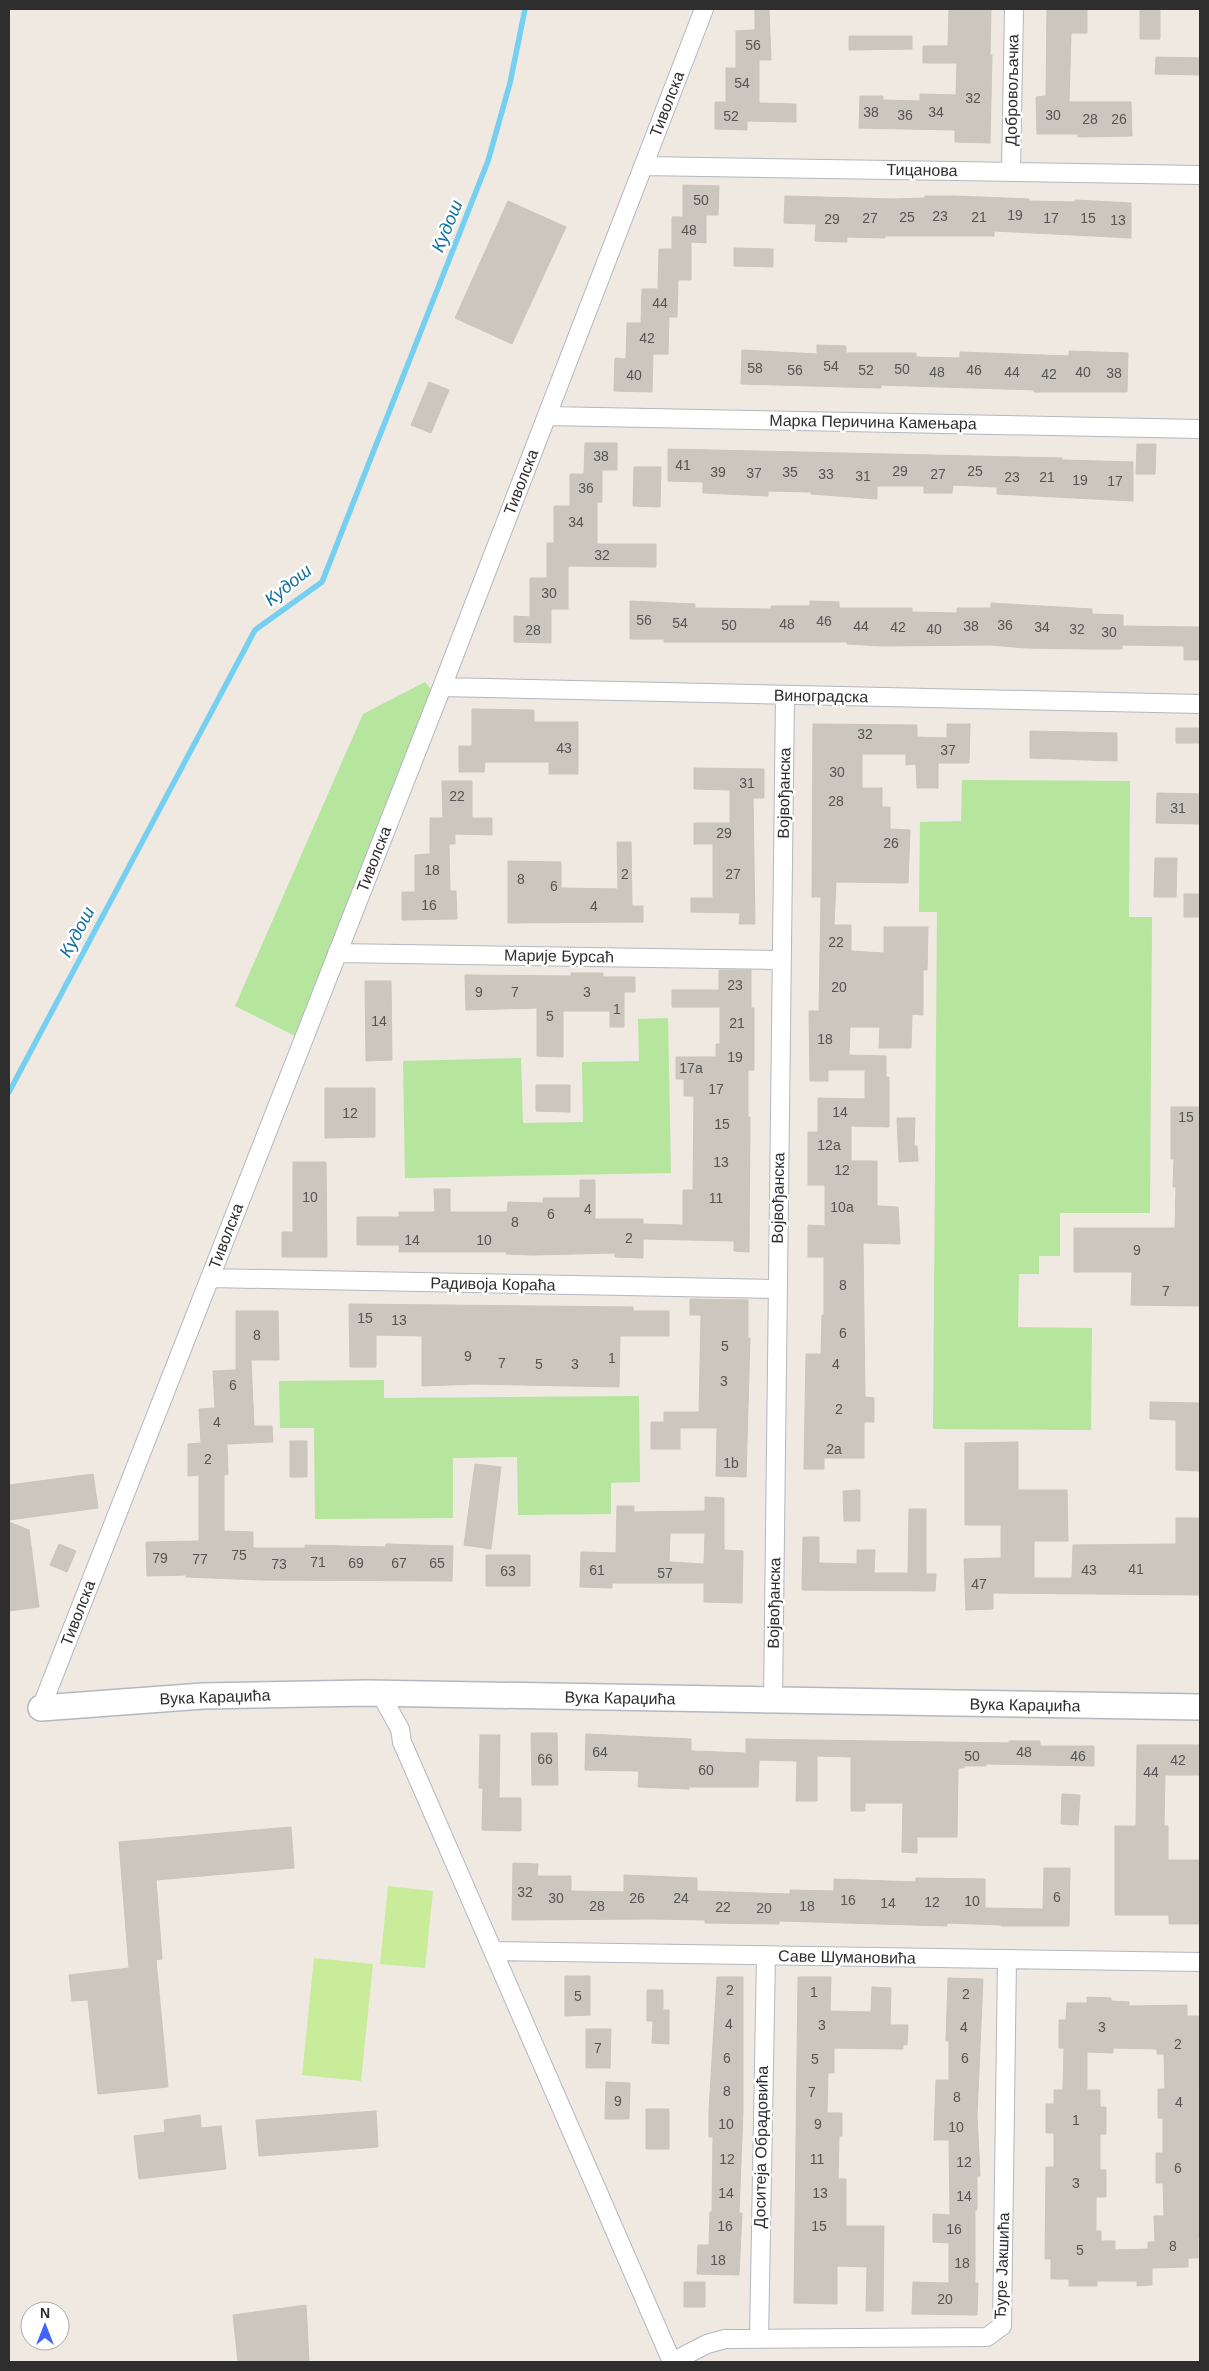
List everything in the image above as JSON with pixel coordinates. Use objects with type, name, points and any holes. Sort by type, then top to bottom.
[{"type":"main road","name":"Вука Караџића","points":[[41,1708],[203,1696],[380,1693],[1200,1708]]},
{"type":"street","name":"Тиволска","points":[[41,1708],[442,687],[704,9]]},
{"type":"street","name":"Добровољачка","points":[[1011,171],[1014,9]]},
{"type":"street","name":"Тицанова","points":[[643,166],[1011,171],[1101,175],[1200,175]]},
{"type":"street","name":"Марка Перичина Камењара","points":[[547,416],[1200,429]]},
{"type":"street","name":"Виноградска","points":[[442,687],[1200,704]]},
{"type":"street","name":"Војвођанска","points":[[774,1701],[777,1289],[785,695]]},
{"type":"street","name":"Марије Бурсаћ","points":[[337,953],[781,960]]},
{"type":"street","name":"Радивоја Кораћа","points":[[210,1278],[777,1289]]},
{"type":"street","points":[[380,1693],[400,1729],[405,1750],[672,2362]]},
{"type":"street","name":"Саве Шумановића","points":[[493,1951],[1200,1962]]},
{"type":"street","name":"Доситеја Обрадовића","points":[[759,2339],[766,1955]]},
{"type":"street","name":"Ђуре Јакшића","points":[[672,2362],[707,2344],[725,2339],[987,2337],[1002,2326],[1007,1959]]},
{"type":"green space","points":[[425,682],[433,692],[295,1036],[235,1006],[363,714]]},
{"type":"green space","points":[[962,780],[1130,781],[1129,917],[1152,917],[1150,1213],[1060,1213],[1060,1256],[1039,1256],[1039,1274],[1019,1274],[1018,1327],[1092,1328],[1091,1430],[933,1429],[937,912],[919,912],[920,822],[961,821]]},
{"type":"green space","points":[[668,1018],[671,1173],[405,1178],[403,1061],[521,1058],[523,1123],[583,1122],[582,1062],[639,1061],[638,1019]]},
{"type":"green space","points":[[384,1380],[384,1398],[639,1396],[640,1482],[611,1483],[611,1514],[518,1515],[517,1457],[453,1458],[453,1518],[315,1519],[314,1428],[280,1428],[279,1381]]},
{"type":"green space","points":[[388,1886],[433,1891],[425,1968],[380,1964]]},
{"type":"green space","points":[[314,1958],[373,1964],[361,2081],[302,2075]]},
{"type":"building","points":[[755,9],[769,9],[771,60],[759,60],[759,103],[796,104],[796,122],[747,121],[747,130],[715,129],[715,102],[726,102],[726,68],[736,68],[736,31],[755,30]]},
{"type":"building","points":[[949,9],[991,9],[990,143],[955,142],[955,130],[859,128],[860,96],[883,96],[883,100],[920,101],[920,94],[956,95],[957,63],[923,63],[923,46],[948,46]]},
{"type":"building","points":[[1047,9],[1087,9],[1087,33],[1071,33],[1069,102],[1131,102],[1132,136],[1078,137],[1078,134],[1037,134],[1036,97],[1046,96]]},
{"type":"building","points":[[1140,9],[1160,9],[1160,39],[1140,39]]},
{"type":"building","points":[[849,36],[912,36],[912,49],[849,50]]},
{"type":"building","points":[[1156,57],[1200,58],[1200,75],[1155,74]]},
{"type":"building","points":[[683,185],[719,186],[718,215],[706,215],[706,243],[691,242],[691,280],[678,280],[677,317],[669,317],[668,354],[653,354],[652,392],[614,391],[615,358],[626,359],[627,323],[641,323],[642,289],[658,289],[659,249],[672,249],[672,217],[683,217]]},
{"type":"building","points":[[785,196],[894,199],[955,196],[1029,199],[1029,201],[1075,202],[1075,200],[1131,203],[1131,238],[994,231],[994,236],[847,237],[847,242],[815,241],[816,224],[784,223]]},
{"type":"building","points":[[508,201],[566,227],[512,344],[455,318]]},
{"type":"building","points":[[734,248],[773,249],[773,267],[734,266]]},
{"type":"building","points":[[817,345],[846,346],[846,353],[916,353],[916,357],[960,358],[960,352],[1069,356],[1069,351],[1128,353],[1127,392],[1034,392],[1034,390],[881,385],[881,388],[741,384],[742,350],[817,354]]},
{"type":"building","points":[[429,382],[449,390],[431,433],[411,425]]},
{"type":"building","points":[[585,443],[617,443],[617,470],[602,470],[602,502],[597,502],[597,544],[656,544],[656,567],[568,566],[568,609],[551,609],[551,643],[514,642],[514,616],[530,617],[530,578],[547,578],[547,543],[554,543],[554,506],[570,506],[570,474],[584,474]]},
{"type":"building","points":[[1137,444],[1156,444],[1155,474],[1136,474]]},
{"type":"building","points":[[668,449],[1062,458],[1062,460],[1133,462],[1133,501],[997,494],[997,487],[953,485],[952,493],[924,493],[924,486],[877,486],[877,499],[811,494],[811,492],[768,491],[768,496],[703,493],[703,482],[668,481]]},
{"type":"building","points":[[634,467],[661,467],[660,507],[633,506]]},
{"type":"building","points":[[630,601],[695,604],[695,608],[771,609],[771,606],[810,606],[810,601],[839,602],[839,608],[912,608],[912,612],[957,613],[957,608],[991,608],[991,603],[1092,609],[1092,614],[1123,615],[1123,626],[1200,627],[1200,660],[1184,660],[1184,646],[1122,645],[1122,649],[1091,649],[1026,648],[990,645],[883,646],[847,644],[847,642],[664,642],[664,639],[630,639]]},
{"type":"building","points":[[472,709],[534,710],[534,722],[578,722],[578,774],[549,774],[549,762],[485,762],[484,772],[459,772],[459,746],[472,746]]},
{"type":"building","points":[[813,724],[917,725],[917,737],[947,738],[947,724],[970,724],[969,763],[938,763],[938,788],[917,788],[916,764],[906,765],[906,754],[862,754],[862,788],[882,788],[882,807],[890,807],[890,829],[910,830],[908,883],[836,882],[834,925],[851,925],[851,951],[884,953],[884,927],[928,927],[927,970],[923,970],[923,1015],[912,1014],[911,1048],[879,1048],[880,1027],[850,1027],[849,1055],[886,1056],[886,1077],[889,1077],[889,1127],[851,1126],[851,1161],[877,1161],[877,1206],[898,1207],[900,1244],[863,1243],[865,1397],[874,1398],[874,1422],[864,1422],[864,1458],[824,1458],[824,1469],[804,1469],[806,1354],[821,1354],[822,1315],[824,1315],[824,1257],[808,1257],[808,1225],[825,1226],[825,1185],[808,1185],[808,1132],[818,1132],[818,1098],[865,1099],[865,1070],[828,1070],[828,1081],[810,1081],[809,1011],[819,1011],[821,897],[812,897]]},
{"type":"building","points":[[1176,728],[1200,728],[1200,743],[1176,743]]},
{"type":"building","points":[[1030,731],[1117,733],[1117,761],[1030,758]]},
{"type":"building","points":[[694,768],[764,769],[764,798],[753,798],[755,924],[739,924],[740,913],[691,912],[691,898],[713,898],[713,844],[694,844],[694,823],[730,823],[730,790],[694,789]]},
{"type":"building","points":[[442,781],[472,781],[472,818],[492,818],[492,835],[455,834],[455,844],[449,844],[450,891],[456,891],[457,919],[402,920],[402,892],[415,892],[415,855],[430,854],[430,818],[443,818]]},
{"type":"building","points":[[1157,793],[1200,794],[1200,824],[1156,823]]},
{"type":"building","points":[[617,842],[631,842],[632,906],[643,906],[643,922],[508,923],[508,861],[561,862],[561,888],[618,889]]},
{"type":"building","points":[[1155,858],[1177,858],[1176,897],[1154,897]]},
{"type":"building","points":[[1184,894],[1200,894],[1200,917],[1184,917]]},
{"type":"building","points":[[719,970],[751,970],[751,1008],[754,1008],[754,1070],[748,1070],[748,1117],[750,1117],[749,1252],[734,1251],[734,1241],[643,1239],[643,1258],[615,1257],[615,1253],[533,1255],[506,1254],[507,1252],[399,1252],[399,1245],[357,1245],[357,1217],[399,1217],[399,1212],[435,1212],[434,1189],[450,1189],[450,1212],[507,1212],[508,1202],[543,1203],[543,1198],[580,1198],[580,1180],[595,1180],[595,1219],[643,1219],[643,1224],[683,1225],[683,1190],[693,1190],[694,1096],[684,1096],[684,1079],[676,1079],[676,1057],[716,1057],[716,1044],[720,1044],[720,1007],[672,1007],[672,990],[719,990]]},
{"type":"building","points":[[571,973],[603,973],[603,977],[635,977],[635,992],[624,992],[624,1027],[610,1027],[610,1011],[563,1011],[563,1057],[537,1056],[537,1008],[466,1010],[465,975],[571,976]]},
{"type":"building","points":[[365,981],[391,981],[392,1060],[366,1061]]},
{"type":"building","points":[[536,1085],[570,1085],[570,1112],[536,1111]]},
{"type":"building","points":[[325,1088],[375,1088],[375,1137],[325,1138]]},
{"type":"building","points":[[1171,1107],[1200,1107],[1200,1306],[1131,1305],[1132,1272],[1074,1272],[1074,1228],[1175,1228],[1176,1187],[1173,1187],[1174,1159],[1171,1159]]},
{"type":"building","points":[[897,1118],[915,1118],[914,1146],[917,1146],[918,1161],[899,1162]]},
{"type":"building","points":[[293,1162],[326,1162],[327,1257],[282,1257],[282,1232],[293,1232]]},
{"type":"building","points":[[690,1299],[748,1300],[748,1338],[750,1338],[746,1477],[716,1476],[717,1428],[680,1428],[680,1449],[651,1449],[651,1422],[664,1422],[664,1412],[699,1412],[701,1315],[690,1315]]},
{"type":"building","points":[[349,1304],[633,1307],[633,1311],[669,1311],[669,1336],[620,1336],[619,1387],[475,1384],[422,1386],[422,1336],[376,1335],[376,1367],[350,1367]]},
{"type":"building","points":[[236,1311],[278,1311],[279,1360],[251,1360],[254,1426],[272,1426],[273,1442],[227,1444],[228,1474],[224,1475],[224,1531],[253,1532],[253,1548],[305,1548],[305,1545],[386,1547],[386,1544],[453,1546],[452,1581],[261,1580],[186,1577],[186,1575],[147,1576],[146,1542],[199,1541],[199,1475],[188,1476],[188,1444],[201,1443],[199,1409],[215,1408],[213,1371],[236,1370]]},
{"type":"building","points":[[1150,1402],[1200,1403],[1200,1471],[1176,1470],[1176,1420],[1150,1419]]},
{"type":"building","points":[[290,1441],[307,1441],[307,1477],[290,1477]]},
{"type":"building","points":[[1018,1442],[1018,1490],[1067,1490],[1068,1541],[1034,1541],[1034,1578],[1072,1578],[1073,1545],[1176,1544],[1176,1518],[1200,1518],[1200,1595],[993,1593],[993,1609],[966,1610],[964,1559],[1001,1558],[1001,1525],[965,1525],[965,1443]]},
{"type":"building","points":[[475,1464],[501,1467],[491,1549],[464,1545]]},
{"type":"building","points":[[93,1474],[98,1508],[9,1520],[9,1485]]},
{"type":"building","points":[[860,1490],[860,1521],[844,1521],[843,1491]]},
{"type":"building","points":[[705,1497],[724,1498],[724,1550],[743,1551],[742,1603],[704,1602],[704,1583],[612,1583],[612,1588],[580,1587],[581,1552],[616,1553],[617,1506],[634,1506],[634,1512],[705,1511]],"holes":[[[670,1533],[705,1533],[704,1564],[669,1562]]]},
{"type":"building","points":[[909,1509],[926,1509],[926,1574],[936,1574],[935,1591],[802,1590],[803,1537],[819,1537],[819,1563],[857,1564],[857,1550],[875,1550],[874,1573],[908,1573]]},
{"type":"building","points":[[9,1522],[29,1530],[39,1607],[9,1611]]},
{"type":"building","points":[[59,1544],[76,1551],[67,1572],[50,1565]]},
{"type":"building","points":[[486,1555],[530,1555],[530,1586],[486,1586]]},
{"type":"building","points":[[531,1733],[557,1733],[558,1785],[532,1785]]},
{"type":"building","points":[[586,1734],[691,1739],[691,1751],[746,1753],[746,1739],[1009,1743],[1009,1741],[1040,1741],[1040,1746],[1094,1746],[1094,1766],[986,1764],[986,1766],[964,1766],[964,1768],[958,1768],[957,1837],[917,1837],[917,1853],[902,1852],[903,1803],[865,1803],[865,1811],[851,1811],[851,1757],[817,1756],[817,1801],[796,1801],[797,1761],[759,1760],[758,1787],[689,1787],[689,1789],[638,1787],[639,1771],[585,1770]]},
{"type":"building","points":[[480,1735],[500,1735],[499,1798],[521,1798],[521,1831],[482,1830],[483,1788],[479,1788]]},
{"type":"building","points":[[1137,1745],[1200,1745],[1200,1775],[1165,1775],[1164,1826],[1168,1826],[1168,1860],[1200,1860],[1200,1924],[1169,1924],[1169,1915],[1115,1915],[1115,1826],[1136,1826]]},
{"type":"building","points":[[1062,1794],[1080,1795],[1078,1825],[1061,1824]]},
{"type":"building","points":[[291,1827],[294,1868],[156,1880],[162,1959],[156,1960],[168,2087],[98,2094],[88,2000],[72,2001],[69,1975],[129,1968],[119,1842]]},
{"type":"building","points":[[513,1863],[538,1864],[537,1876],[571,1876],[571,1891],[624,1892],[624,1875],[697,1878],[697,1891],[790,1894],[790,1890],[834,1891],[834,1879],[916,1882],[916,1878],[985,1879],[985,1908],[1043,1909],[1044,1868],[1070,1868],[1069,1926],[1001,1926],[947,1923],[947,1926],[779,1921],[779,1924],[705,1923],[705,1920],[651,1919],[512,1920]]},
{"type":"building","points":[[565,1976],[590,1976],[590,2015],[565,2016]]},
{"type":"building","points":[[717,1977],[743,1977],[743,2111],[739,2213],[742,2213],[739,2275],[697,2274],[698,2245],[709,2245],[710,2212],[712,2212],[713,2137],[709,2137],[709,2111]]},
{"type":"building","points":[[798,1977],[831,1977],[830,2011],[871,2012],[872,1987],[891,1988],[890,2025],[908,2025],[907,2045],[903,2045],[903,2049],[834,2048],[834,2073],[828,2073],[827,2113],[842,2113],[842,2136],[839,2136],[838,2179],[846,2179],[846,2226],[884,2226],[883,2311],[866,2311],[867,2267],[837,2266],[837,2304],[794,2303]]},
{"type":"building","points":[[948,1978],[983,1979],[977,2115],[980,2176],[977,2176],[977,2210],[975,2210],[975,2283],[978,2283],[977,2315],[912,2314],[913,2282],[949,2283],[949,2243],[933,2242],[933,2214],[950,2215],[949,2140],[934,2140],[936,2080],[949,2080],[949,2041],[946,2041]]},
{"type":"building","points":[[647,1990],[663,1990],[663,2010],[669,2010],[669,2044],[652,2043],[653,2021],[647,2021]]},
{"type":"building","points":[[1087,1997],[1111,1998],[1111,2001],[1129,2002],[1129,2006],[1187,2005],[1187,2016],[1199,2016],[1200,2237],[1198,2237],[1198,2258],[1188,2258],[1188,2267],[1152,2268],[1152,2285],[1137,2286],[1137,2281],[1097,2281],[1097,2286],[1069,2286],[1069,2279],[1051,2279],[1051,2259],[1045,2259],[1046,2167],[1054,2167],[1054,2133],[1046,2133],[1046,2104],[1054,2104],[1054,2090],[1063,2090],[1064,2048],[1059,2048],[1059,2020],[1066,2020],[1067,2003],[1087,2003]],"holes":[[[1113,2048],[1157,2049],[1157,2054],[1164,2054],[1165,2089],[1158,2089],[1158,2118],[1163,2118],[1163,2153],[1156,2153],[1156,2183],[1163,2183],[1164,2216],[1154,2216],[1155,2242],[1148,2242],[1148,2249],[1115,2250],[1115,2241],[1101,2241],[1101,2231],[1096,2231],[1096,2197],[1106,2197],[1106,2170],[1100,2170],[1100,2134],[1106,2134],[1106,2107],[1100,2107],[1100,2090],[1087,2090],[1087,2052],[1113,2053]]]},
{"type":"building","points":[[586,2029],[611,2029],[610,2068],[586,2068]]},
{"type":"building","points":[[606,2082],[630,2083],[629,2119],[605,2119]]},
{"type":"building","points":[[646,2109],[669,2109],[669,2149],[646,2149]]},
{"type":"building","points":[[376,2111],[378,2147],[259,2156],[256,2120]]},
{"type":"building","points":[[200,2115],[201,2128],[221,2126],[226,2169],[139,2179],[134,2136],[165,2132],[164,2120]]},
{"type":"building","points":[[684,2282],[705,2282],[705,2307],[684,2307]]},
{"type":"building","points":[[306,2305],[309,2362],[238,2362],[233,2315]]},
{"type":"waterway","name":"Кудош","points":[[9,1092],[255,630],[322,582],[488,161],[510,83],[525,9]]}]
